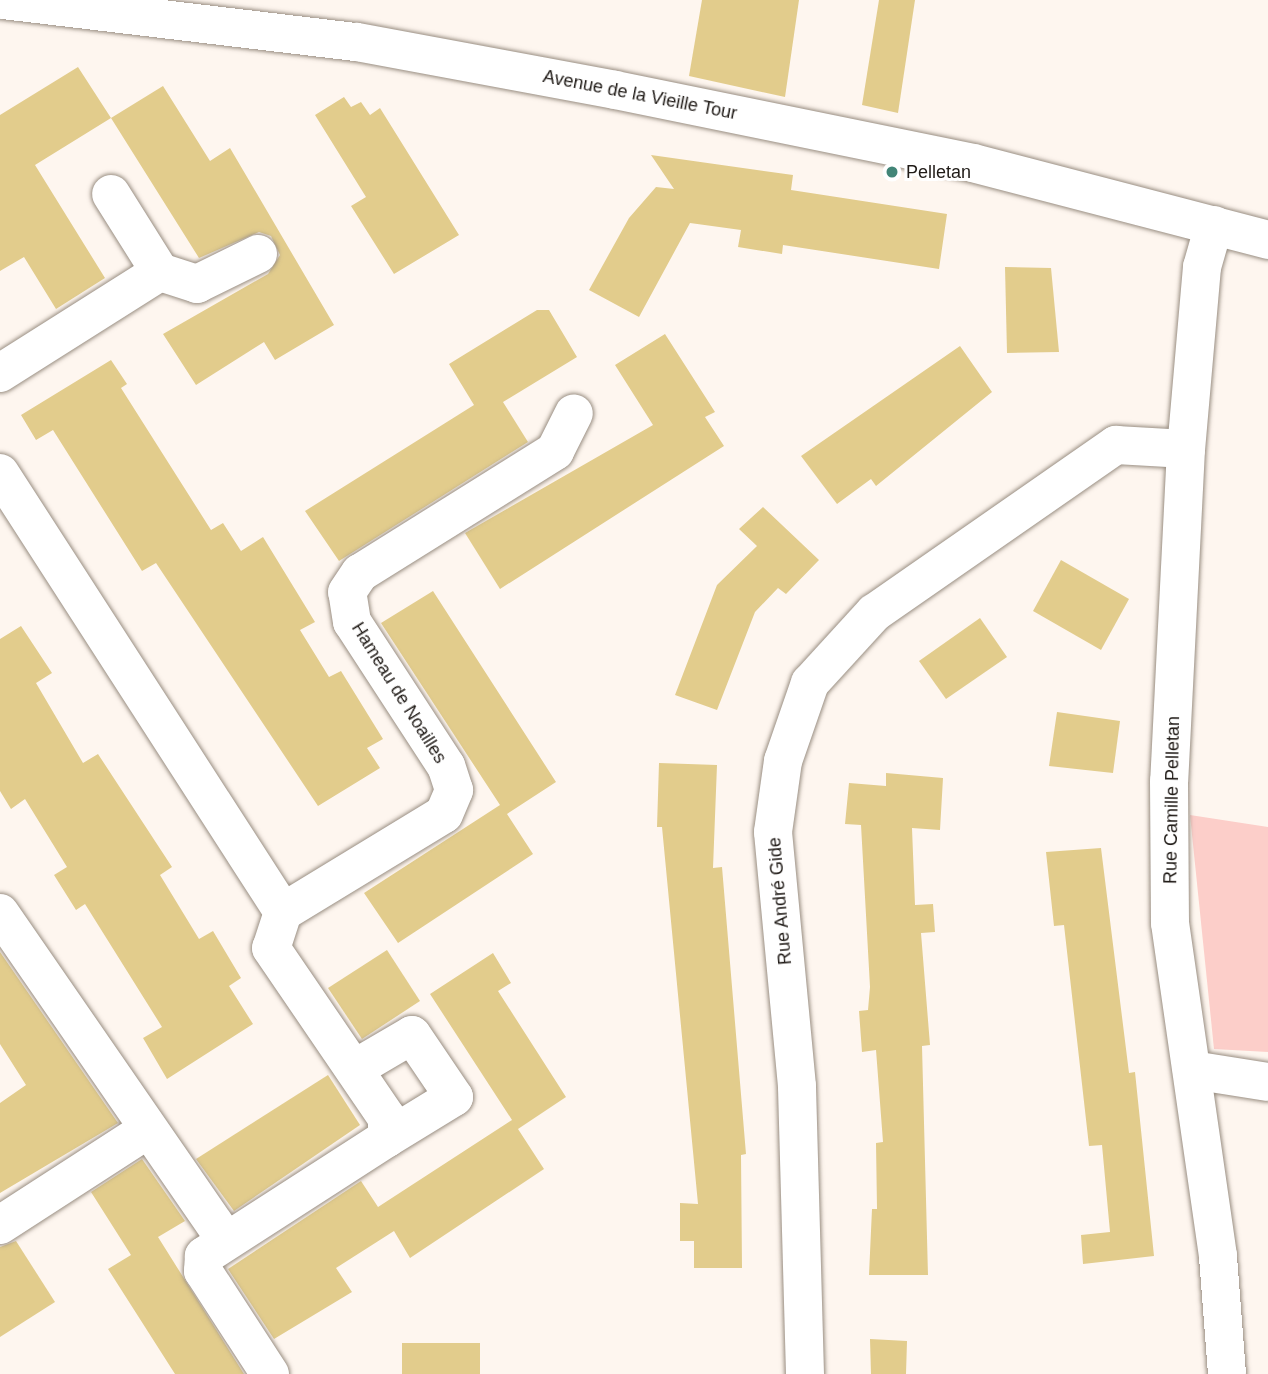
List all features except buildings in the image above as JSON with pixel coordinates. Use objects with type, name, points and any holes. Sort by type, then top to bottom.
[{"type":"street","name":"Avenue de la Vieille Tour","points":[[3,0],[357,42],[615,90],[973,163],[1268,240]]},
{"type":"street","points":[[111,194],[160,272],[197,284],[258,254]]},
{"type":"street","name":"Rue Camille Pelletan","points":[[1214,225],[1202,267],[1186,449],[1170,781],[1170,910],[1192,1070],[1227,1374]]},
{"type":"street","points":[[0,373],[160,272]]},
{"type":"street","name":"Hameau de Noailles","points":[[283,912],[444,814],[454,790],[446,766],[352,621],[347,592],[360,573],[555,451],[574,412]]},
{"type":"street","name":"Rue André Gide","points":[[805,1374],[797,1086],[773,832],[783,761],[810,683],[874,613],[1116,444],[1186,449]]},
{"type":"street","points":[[0,473],[283,912],[271,947],[387,1118],[387,1138]]},
{"type":"street","points":[[0,913],[226,1241]]},
{"type":"street","points":[[270,1374],[203,1271],[204,1256],[454,1097],[412,1035],[354,1069]]},
{"type":"street","points":[[1192,1070],[1268,1082]]},
{"type":"street","points":[[0,1225],[147,1130]]},
{"type":"shaded area","points":[[1190,815],[1268,827],[1268,1052],[1214,1049]]},
{"type":"place","name":"Pelletan","points":[[892,172]]}]
